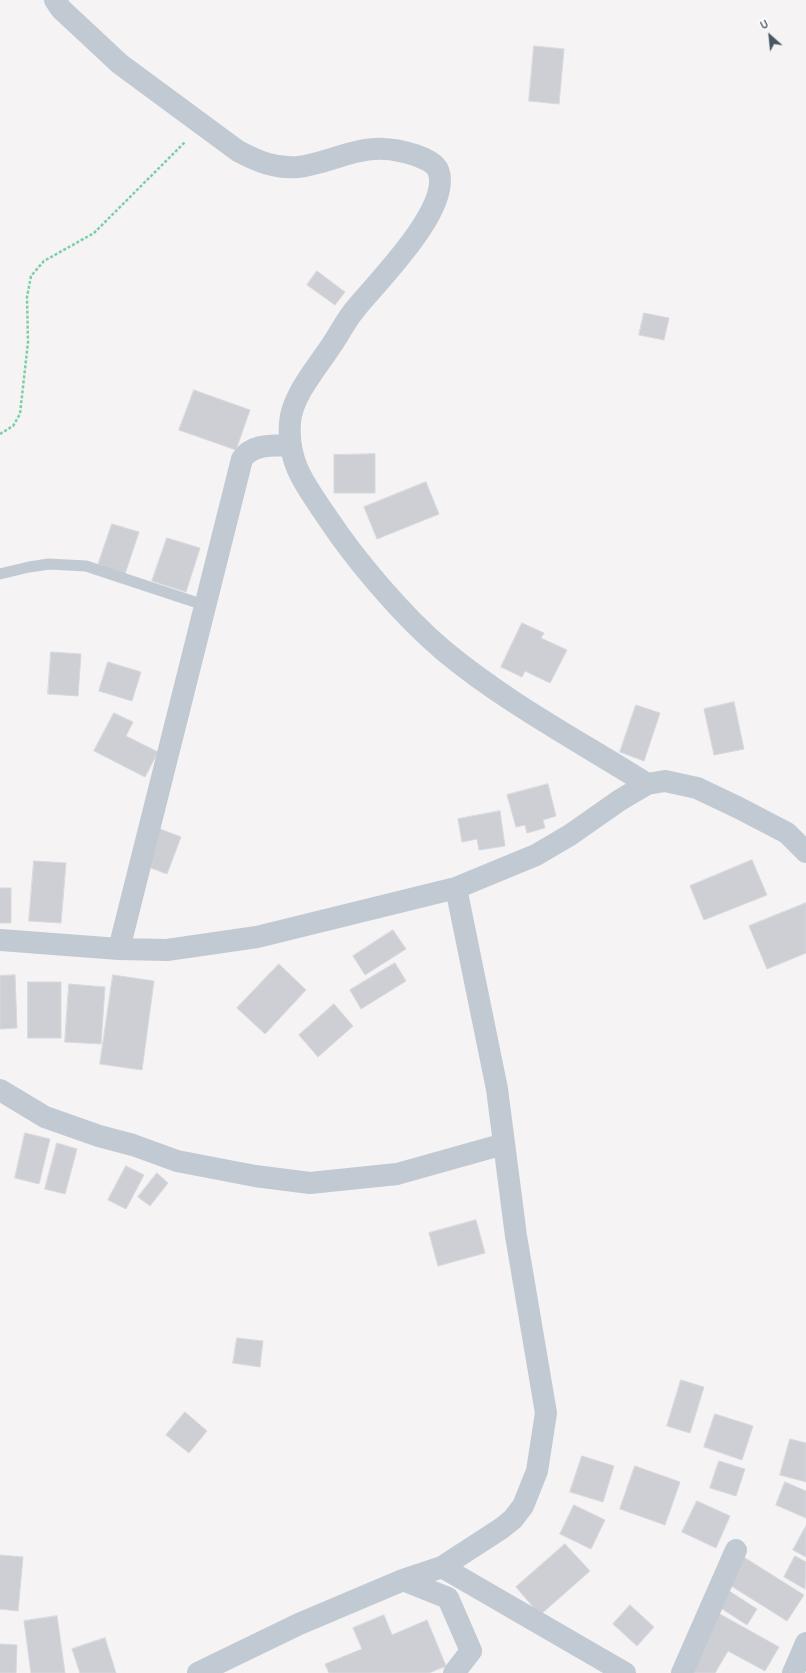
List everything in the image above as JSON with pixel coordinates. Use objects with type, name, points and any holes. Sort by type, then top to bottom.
[{"type":"street","points":[[55,0],[61,9],[120,64],[238,151],[260,163],[277,167],[298,167],[370,150],[383,149],[419,156],[434,164],[437,169],[439,195],[430,212],[404,254],[355,309],[297,398],[289,421],[291,445],[296,468],[336,531],[385,590],[442,649],[490,686],[647,784]]},
{"type":"street","points":[[119,949],[204,605],[242,459],[247,452],[255,448],[291,445]]},
{"type":"street","points":[[0,940],[119,949],[167,950],[257,937],[456,888],[536,855],[570,835],[620,800],[647,784],[665,781],[697,788],[787,833],[806,852]]},
{"type":"street","points":[[198,1673],[299,1624],[403,1580],[442,1567],[502,1528],[522,1506],[537,1471],[546,1413],[516,1236],[497,1089],[456,888]]},
{"type":"street","points":[[0,1090],[45,1117],[99,1136],[133,1145],[177,1161],[256,1176],[310,1183],[397,1174],[504,1144]]},
{"type":"street","points":[[682,1673],[736,1550]]},
{"type":"street","points":[[442,1567],[625,1673]]},
{"type":"street","points":[[403,1580],[448,1598],[471,1651],[454,1673]]},
{"type":"street","points":[[794,1673],[806,1643]]},
{"type":"lane","points":[[0,574],[29,566],[49,564],[86,566],[204,605]]},
{"type":"path","points":[[0,434],[12,426],[20,414],[28,342],[27,297],[31,276],[44,261],[94,233],[202,125]]},
{"type":"building","points":[[534,46],[564,49],[559,104],[529,101]]},
{"type":"building","points":[[317,271],[345,292],[335,305],[307,285]]},
{"type":"building","points":[[644,313],[669,318],[664,340],[639,335]]},
{"type":"building","points":[[194,390],[250,410],[236,450],[179,430]]},
{"type":"building","points":[[375,454],[375,493],[334,493],[334,455]]},
{"type":"building","points":[[426,482],[439,514],[377,539],[364,507]]},
{"type":"building","points":[[112,524],[139,532],[125,574],[98,565]]},
{"type":"building","points":[[167,538],[200,548],[186,592],[152,581]]},
{"type":"building","points":[[522,623],[544,633],[541,638],[567,650],[550,683],[525,671],[522,677],[501,667]]},
{"type":"building","points":[[51,652],[81,654],[78,696],[48,694]]},
{"type":"building","points":[[108,662],[141,672],[132,701],[99,691]]},
{"type":"building","points":[[734,702],[744,749],[714,755],[704,709]]},
{"type":"building","points":[[636,705],[660,713],[644,761],[620,752]]},
{"type":"building","points":[[114,713],[133,722],[126,736],[158,752],[145,777],[94,751]]},
{"type":"building","points":[[548,784],[556,816],[543,820],[545,828],[527,833],[525,825],[516,827],[507,795]]},
{"type":"building","points":[[500,811],[505,846],[479,850],[477,839],[462,842],[458,819]]},
{"type":"building","points":[[155,827],[181,837],[167,874],[140,864]]},
{"type":"building","points":[[752,860],[767,895],[704,920],[690,886]]},
{"type":"building","points":[[34,861],[66,863],[61,923],[29,921]]},
{"type":"building","points":[[0,888],[11,888],[11,923],[0,923]]},
{"type":"building","points":[[806,903],[806,953],[767,969],[749,926]]},
{"type":"building","points":[[393,930],[406,949],[365,975],[353,956]]},
{"type":"building","points":[[395,963],[406,981],[361,1009],[350,990]]},
{"type":"building","points":[[279,964],[306,990],[265,1034],[237,1008]]},
{"type":"building","points":[[15,975],[17,1028],[0,1029],[0,976]]},
{"type":"building","points":[[113,975],[154,981],[142,1070],[100,1064]]},
{"type":"building","points":[[28,982],[61,982],[61,1038],[28,1038]]},
{"type":"building","points":[[69,984],[105,987],[101,1044],[65,1042]]},
{"type":"building","points":[[334,1004],[353,1026],[318,1057],[299,1035]]},
{"type":"building","points":[[25,1133],[50,1139],[39,1184],[15,1178]]},
{"type":"building","points":[[57,1143],[77,1149],[65,1194],[45,1189]]},
{"type":"building","points":[[126,1166],[144,1175],[126,1209],[108,1200]]},
{"type":"building","points":[[157,1173],[168,1183],[150,1206],[138,1197]]},
{"type":"building","points":[[476,1220],[485,1253],[438,1266],[429,1233]]},
{"type":"building","points":[[237,1338],[263,1341],[260,1367],[233,1363]]},
{"type":"building","points":[[681,1380],[704,1387],[690,1433],[667,1426]]},
{"type":"building","points":[[185,1412],[207,1431],[189,1453],[166,1435]]},
{"type":"building","points":[[715,1414],[753,1426],[742,1460],[704,1447]]},
{"type":"building","points":[[790,1439],[806,1443],[806,1482],[780,1475]]},
{"type":"building","points":[[582,1456],[614,1466],[603,1502],[570,1492]]},
{"type":"building","points":[[719,1461],[745,1469],[736,1496],[710,1488]]},
{"type":"building","points":[[635,1466],[680,1482],[665,1525],[620,1509]]},
{"type":"building","points":[[785,1482],[806,1491],[806,1518],[776,1505]]},
{"type":"building","points":[[697,1501],[730,1516],[716,1548],[682,1532]]},
{"type":"building","points":[[574,1505],[605,1520],[591,1549],[560,1534]]},
{"type":"building","points":[[806,1526],[806,1557],[793,1550]]},
{"type":"building","points":[[565,1544],[590,1571],[540,1615],[516,1587]]},
{"type":"building","points":[[0,1555],[23,1557],[18,1611],[0,1609]]},
{"type":"building","points":[[742,1556],[804,1595],[787,1621],[725,1582]]},
{"type":"building","points":[[795,1556],[806,1562],[805,1589],[784,1577]]},
{"type":"building","points":[[726,1589],[757,1609],[747,1625],[716,1605]]},
{"type":"building","points":[[630,1605],[654,1627],[637,1646],[613,1624]]},
{"type":"building","points":[[718,1613],[779,1647],[765,1671],[728,1651],[715,1673],[692,1673]]},
{"type":"building","points":[[384,1615],[392,1635],[427,1620],[446,1666],[429,1673],[329,1673],[325,1664],[362,1649],[353,1628]]},
{"type":"building","points":[[57,1616],[65,1673],[31,1673],[24,1621]]},
{"type":"building","points":[[105,1638],[116,1673],[80,1673],[72,1649]]},
{"type":"building","points":[[0,1644],[17,1645],[16,1673],[0,1673]]}]
